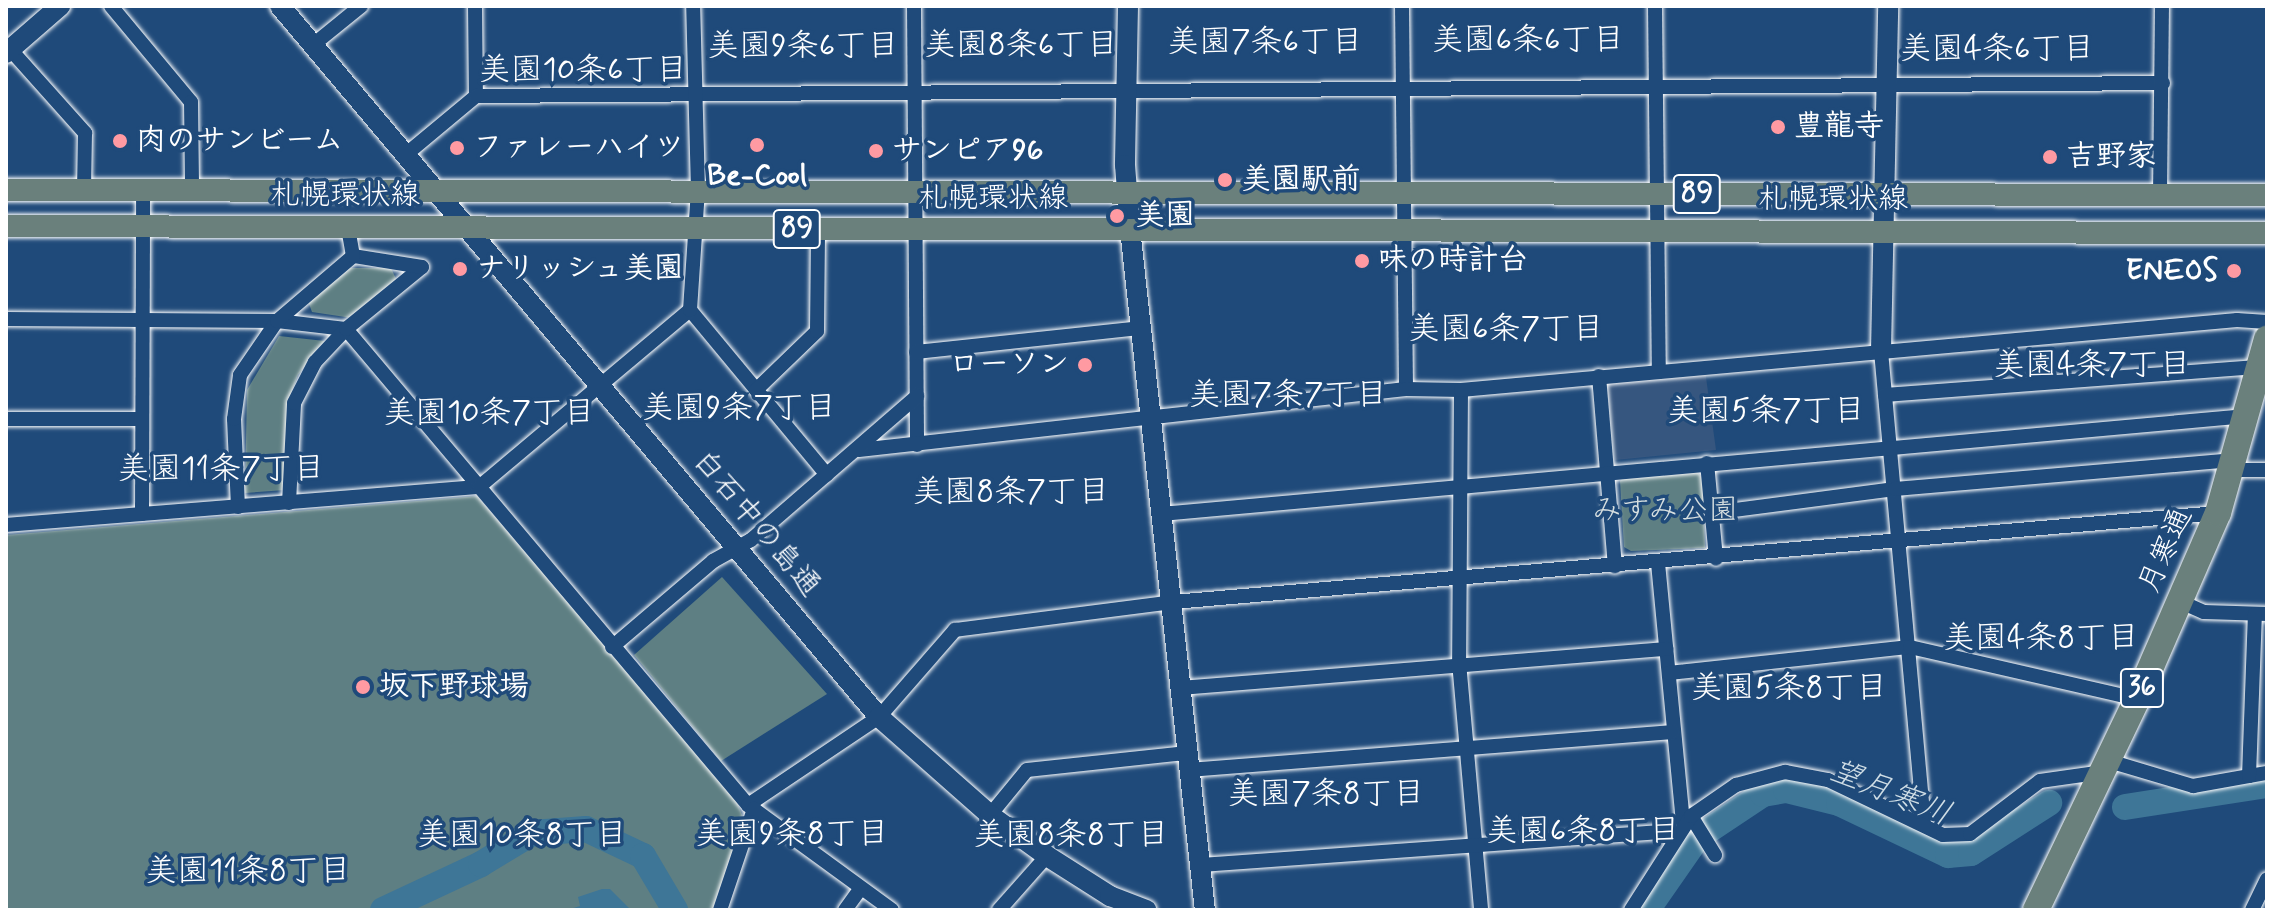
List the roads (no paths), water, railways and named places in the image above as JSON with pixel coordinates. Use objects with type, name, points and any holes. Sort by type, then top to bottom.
[{"type":"highway","name":"月寒通","points":[[2036,910],[2106,767],[2218,513],[2267,339]]},
{"type":"main road","name":"札幌環状線","points":[[6,190],[2267,195]]},
{"type":"main road","name":"札幌環状線","points":[[6,226],[2267,233]]},
{"type":"street","points":[[60,6],[7,49],[85,133],[84,190]]},
{"type":"street","points":[[111,6],[191,102],[192,190]]},
{"type":"street","name":"白石中の島通","points":[[280,6],[404,156],[601,383],[879,717],[990,815],[1110,896],[1146,910]]},
{"type":"street","points":[[313,45],[361,6]]},
{"type":"street","points":[[475,6],[476,96]]},
{"type":"street","points":[[693,6],[698,191],[690,310],[827,475]]},
{"type":"street","points":[[914,6],[917,445]]},
{"type":"street","points":[[1128,6],[1127,193],[1130,229],[1205,910]]},
{"type":"street","points":[[1402,6],[1406,389]]},
{"type":"street","points":[[1655,6],[1659,372]]},
{"type":"street","points":[[1888,6],[1881,351],[1889,450],[1901,539],[1924,822]]},
{"type":"street","points":[[2160,195],[2162,6]]},
{"type":"street","points":[[404,156],[476,96],[2163,83]]},
{"type":"street","points":[[142,514],[139,419],[143,190]]},
{"type":"street","points":[[348,228],[353,256]]},
{"type":"street","points":[[756,390],[817,331],[818,229]]},
{"type":"street","points":[[238,507],[234,419],[240,375],[277,321],[353,256],[422,267],[346,329],[315,362],[294,403],[289,503]]},
{"type":"street","points":[[6,525],[479,487],[690,310]]},
{"type":"street","points":[[6,319],[277,321],[346,329],[612,647],[751,807],[892,910]]},
{"type":"street","points":[[859,450],[1406,389],[1461,390],[1881,351],[2267,322]]},
{"type":"street","points":[[916,352],[1142,328]]},
{"type":"street","points":[[1885,395],[2260,367]]},
{"type":"street","points":[[1599,376],[1615,566]]},
{"type":"street","points":[[1461,390],[1456,577],[1459,662],[1481,910]]},
{"type":"street","points":[[612,647],[859,450],[917,396]]},
{"type":"street","points":[[1161,514],[2247,416]]},
{"type":"street","points":[[6,419],[139,419]]},
{"type":"street","points":[[1707,463],[1716,559]]},
{"type":"street","points":[[1712,513],[1895,489],[2234,465],[2267,470]]},
{"type":"street","points":[[720,910],[751,807],[879,717],[955,630],[1173,602],[1456,577],[1716,559],[1901,539],[2218,513]]},
{"type":"street","points":[[1658,563],[1673,732],[1691,823],[1715,855]]},
{"type":"street","points":[[2179,601],[2204,612],[2261,614],[2249,776]]},
{"type":"street","points":[[1669,673],[1910,647],[2137,699]]},
{"type":"street","points":[[1180,688],[1459,662],[1666,649]]},
{"type":"street","points":[[990,815],[1027,770],[1465,749],[1673,732]]},
{"type":"street","points":[[1631,910],[1674,839],[1691,823],[1736,785],[1785,772],[1828,780],[1924,822],[1943,835],[1970,834],[2040,781],[2106,767],[2193,786],[2267,773]]},
{"type":"street","points":[[1201,865],[1661,832],[1674,839]]},
{"type":"street","points":[[999,910],[1047,856]]},
{"type":"street","points":[[2252,910],[2267,879]]},
{"type":"street","points":[[845,910],[861,888]]},
{"type":"waterway","name":"望月寒川","points":[[2125,807],[2267,785]]},
{"type":"waterway","name":"望月寒川","points":[[1647,910],[1697,838],[1763,794],[1786,790],[1839,803],[1948,855],[1971,853],[2049,803]]},
{"type":"waterway","name":"望月寒川","points":[[383,910],[481,864],[532,833],[586,829],[643,856],[675,910]]},
{"type":"place","name":"豊龍寺","points":[[1778,127]]},
{"type":"place","name":"肉のサンビーム","points":[[120,141]]},
{"type":"place","name":"Be-Cool","points":[[757,145]]},
{"type":"place","name":"ファレーハイツ","points":[[457,148]]},
{"type":"place","name":"サンピア96","points":[[876,151]]},
{"type":"place","name":"吉野家","points":[[2050,157]]},
{"type":"place","name":"美園駅前","points":[[1225,180]]},
{"type":"place","name":"美園","points":[[1117,216]]},
{"type":"place","name":"味の時計台","points":[[1362,261]]},
{"type":"place","name":"ナリッシュ美園","points":[[460,269]]},
{"type":"place","name":"ENEOS","points":[[2234,271]]},
{"type":"place","name":"ローソン","points":[[1085,365]]},
{"type":"place","name":"坂下野球場","points":[[363,687]]},
{"type":"district","name":"美園6条6丁目","points":[[1528,40]]},
{"type":"district","name":"美園7条6丁目","points":[[1265,42]]},
{"type":"district","name":"美園8条6丁目","points":[[1021,45]]},
{"type":"district","name":"美園9条6丁目","points":[[803,46]]},
{"type":"district","name":"美園4条6丁目","points":[[1997,49]]},
{"type":"district","name":"美園10条6丁目","points":[[583,70]]},
{"type":"district","name":"美園6条7丁目","points":[[1506,329]]},
{"type":"district","name":"美園4条7丁目","points":[[2092,365]]},
{"type":"district","name":"美園7条7丁目","points":[[1288,395]]},
{"type":"district","name":"美園9条7丁目","points":[[739,408]]},
{"type":"district","name":"美園5条7丁目","points":[[1766,411]]},
{"type":"district","name":"美園10条7丁目","points":[[489,413]]},
{"type":"district","name":"美園11条7丁目","points":[[221,469]]},
{"type":"district","name":"美園8条7丁目","points":[[1011,492]]},
{"type":"district","name":"美園4条8丁目","points":[[2041,638]]},
{"type":"district","name":"美園5条8丁目","points":[[1789,688]]},
{"type":"district","name":"美園7条8丁目","points":[[1326,794]]},
{"type":"district","name":"美園6条8丁目","points":[[1583,831]]},
{"type":"district","name":"美園9条8丁目","points":[[792,834]]},
{"type":"district","name":"美園10条8丁目","points":[[522,835]]},
{"type":"district","name":"美園8条8丁目","points":[[1071,835]]},
{"type":"district","name":"美園11条8丁目","points":[[248,871]]},
{"type":"park label","name":"みすみ公園","points":[[1665,511]]}]
